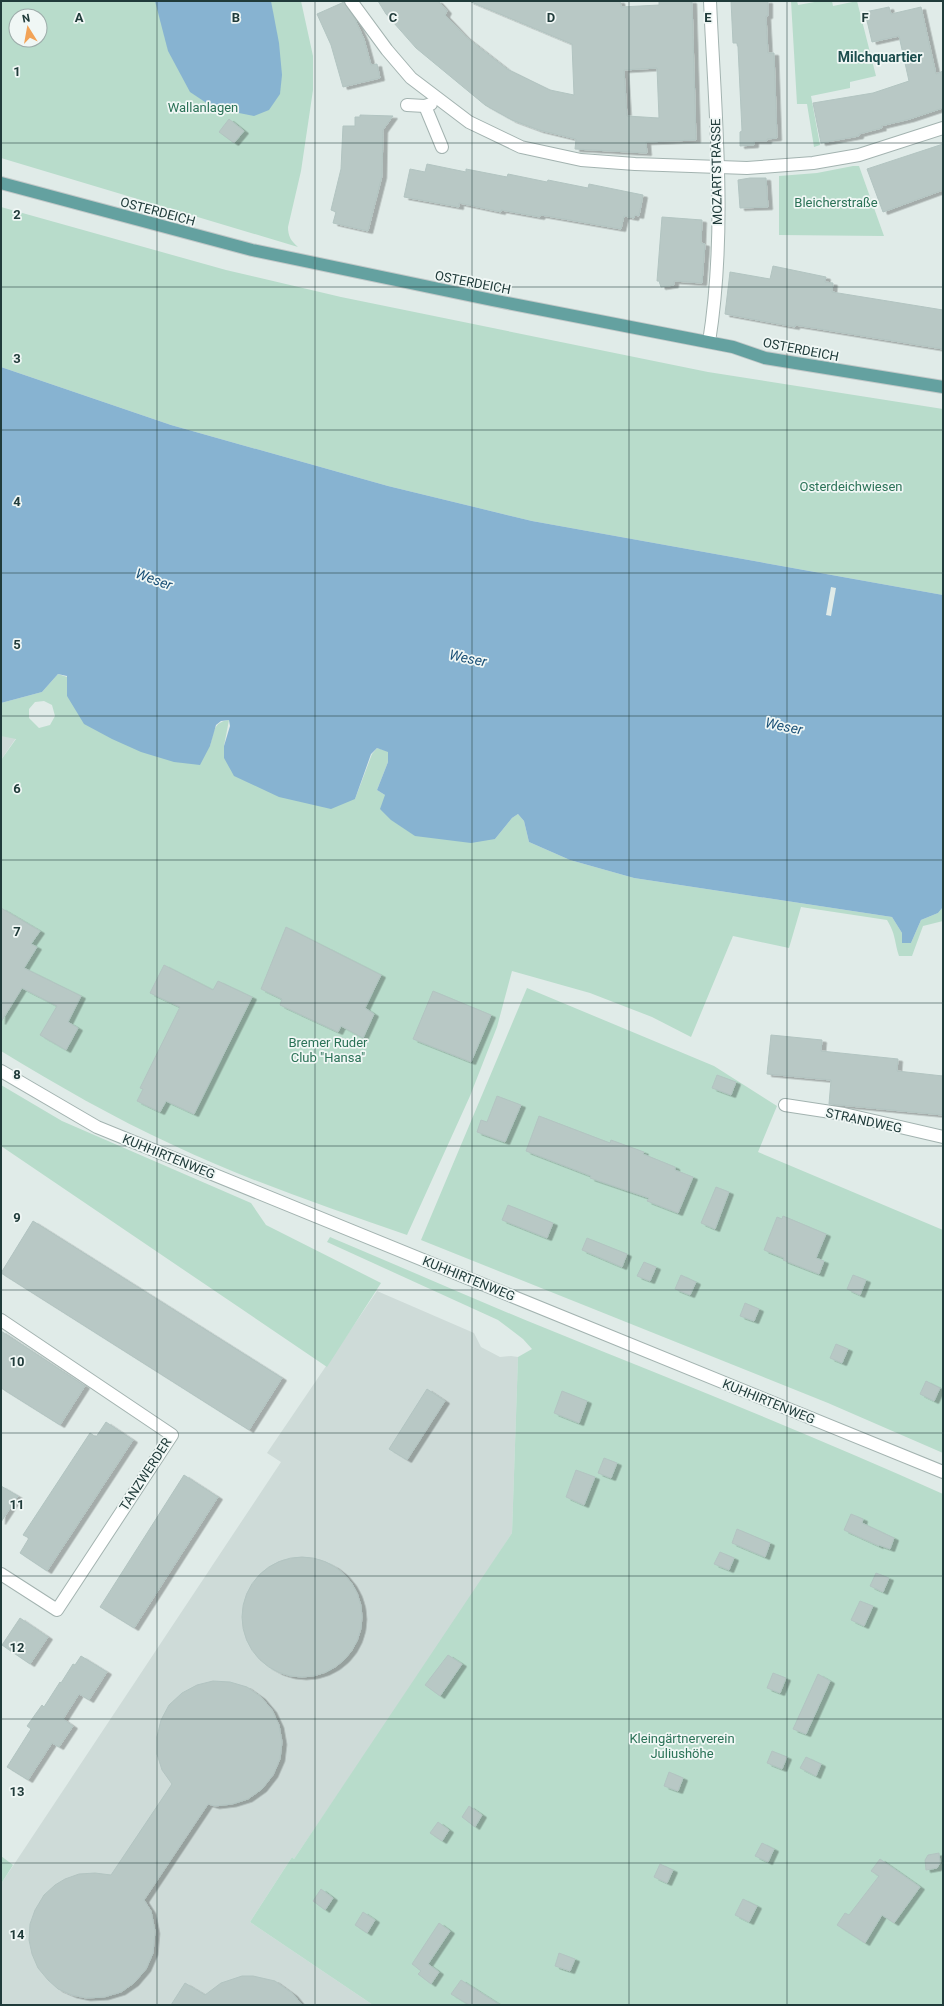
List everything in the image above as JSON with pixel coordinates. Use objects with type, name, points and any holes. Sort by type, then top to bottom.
[{"type":"main road","name":"OSTERDEICH","points":[[1,183],[252,250],[459,294],[733,347],[765,358],[943,387]]},
{"type":"street","points":[[351,1],[392,56],[411,78],[439,101],[469,122],[521,147],[581,160],[717,168],[747,168],[813,163],[852,156],[943,128]]},
{"type":"street","name":"MOZARTSTRASSE","points":[[709,342],[718,254],[717,168],[710,1]]},
{"type":"street","points":[[407,105],[425,106],[439,101]]},
{"type":"street","points":[[425,106],[442,147]]},
{"type":"street","name":"KUHHIRTENWEG","points":[[1,1071],[97,1127],[943,1472]]},
{"type":"street","name":"STRANDWEG","points":[[785,1105],[844,1114],[943,1137]]},
{"type":"street","name":"TANZWERDER","points":[[1,1320],[172,1435],[57,1610],[1,1574]]},
{"type":"shaded area","points":[[1,730],[16,738],[1,760]]},
{"type":"shaded area","points":[[377,1291],[474,1333],[481,1347],[500,1357],[518,1357],[512,1533],[461,1612],[294,1859],[292,1857],[250,1922],[373,2005],[1,2005],[1,1884],[281,1462],[267,1453]]},
{"type":"green space","name":"Wallanlagen","points":[[1,1],[301,1],[313,56],[313,90],[301,171],[288,227],[290,238],[298,247],[1,158]]},
{"type":"green space","points":[[791,1],[797,1],[798,5],[820,1],[832,1],[833,6],[857,1],[876,76],[850,82],[850,88],[811,96],[820,145],[814,147],[807,104],[797,104]]},
{"type":"green space","name":"Bleicherstraße","points":[[859,166],[884,236],[779,235],[779,176],[817,173]]},
{"type":"green space","name":"Osterdeichwiesen","points":[[1,207],[226,270],[341,297],[708,372],[943,409],[943,595],[532,521],[388,486],[171,425],[1,367]]},
{"type":"green space","name":"Bremer Ruder Club \"Hansa\"","points":[[58,674],[67,677],[67,696],[210,746],[217,725],[229,720],[224,746],[355,799],[372,754],[377,748],[388,751],[388,762],[377,790],[385,795],[495,839],[512,818],[518,814],[524,821],[529,842],[570,860],[634,878],[892,917],[902,933],[902,943],[911,943],[921,920],[938,913],[943,907],[943,921],[923,926],[912,956],[899,956],[890,925],[887,920],[801,907],[789,948],[733,936],[691,1037],[652,1017],[590,993],[512,971],[497,1027],[470,1096],[407,1235],[289,1193],[202,1158],[151,1135],[64,1089],[1,1051],[1,760],[16,739],[1,736],[1,703],[42,692]],"holes":[[[44,701],[52,705],[55,716],[50,725],[39,728],[29,718],[29,709],[35,702]]]},
{"type":"green space","points":[[527,988],[714,1066],[777,1106],[758,1152],[943,1230],[943,1453],[828,1403],[421,1240]]},
{"type":"green space","points":[[1,1085],[62,1121],[251,1203],[266,1225],[381,1283],[327,1367],[1,1146]]},
{"type":"green space","name":"Kleingärtnerverein Juliushöhe","points":[[330,1237],[518,1317],[795,1430],[943,1494],[943,2005],[373,2005],[250,1922],[292,1857],[294,1859],[512,1533],[518,1357],[532,1349],[523,1339],[498,1320],[327,1242]]},
{"type":"green space","points":[[1,1856],[13,1865],[1,1884]]},
{"type":"water","points":[[155,1],[271,1],[279,43],[282,75],[280,94],[269,110],[254,116],[214,108],[190,92],[168,51]]},
{"type":"water","name":"Weser","points":[[1,367],[171,425],[388,486],[532,521],[943,595],[943,907],[938,913],[921,920],[911,943],[902,943],[902,933],[892,917],[634,878],[570,860],[529,842],[524,821],[518,814],[512,818],[495,839],[471,843],[415,836],[391,820],[380,809],[385,795],[377,790],[388,762],[388,752],[377,748],[371,754],[355,799],[331,809],[279,797],[234,776],[224,758],[224,746],[230,726],[229,720],[221,721],[216,725],[210,746],[200,765],[174,762],[141,752],[84,724],[67,696],[67,676],[58,674],[42,692],[1,703]]},
{"type":"pier","points":[[831,587],[836,588],[831,616],[826,615]]},
{"type":"building","points":[[378,1],[438,1],[447,11],[445,15],[466,37],[507,69],[550,90],[574,95],[572,44],[469,1],[620,1],[621,7],[659,5],[659,1],[692,1],[696,140],[646,142],[647,153],[575,149],[576,139],[539,130],[512,120],[485,105],[416,48],[386,14]],"holes":[[[657,68],[659,118],[627,116],[624,70]]]},
{"type":"building","points":[[731,1],[768,1],[768,16],[766,16],[768,53],[774,53],[777,138],[767,139],[767,141],[754,141],[754,145],[740,146],[740,132],[742,131],[738,47],[737,43],[733,43]]},
{"type":"building","points":[[344,2],[354,17],[364,39],[371,65],[377,64],[380,78],[343,87],[331,45],[317,14]]},
{"type":"building","points":[[889,7],[891,14],[921,7],[936,74],[943,71],[943,108],[910,119],[881,126],[882,128],[859,134],[859,136],[821,143],[813,103],[873,93],[909,81],[899,36],[872,42],[865,12]]},
{"type":"building","points":[[360,115],[393,116],[383,130],[382,176],[368,231],[333,223],[336,212],[331,210],[341,169],[343,126],[355,126],[355,117],[360,117]]},
{"type":"building","points":[[229,119],[244,131],[234,143],[219,132]]},
{"type":"building","points":[[943,144],[943,190],[883,212],[867,169]]},
{"type":"building","points":[[427,164],[466,172],[466,169],[507,177],[508,174],[588,188],[589,184],[643,195],[639,216],[635,215],[634,218],[624,216],[621,229],[541,215],[540,217],[501,210],[501,212],[459,203],[459,207],[404,197],[410,169],[425,172]]},
{"type":"building","points":[[766,178],[768,207],[740,208],[738,180]]},
{"type":"building","points":[[662,217],[702,220],[701,243],[705,244],[702,283],[674,281],[674,285],[661,287],[659,281],[657,281]]},
{"type":"building","points":[[773,266],[826,277],[825,282],[833,283],[832,292],[943,310],[943,349],[795,325],[795,327],[725,314],[730,272],[770,279]]},
{"type":"building","points":[[1,908],[40,931],[31,944],[37,947],[24,968],[81,996],[68,1022],[78,1028],[66,1050],[40,1035],[57,1006],[22,988],[1,1022]]},
{"type":"building","points":[[286,927],[381,975],[365,1008],[374,1014],[363,1038],[341,1026],[338,1032],[280,1005],[282,999],[261,989]]},
{"type":"building","points":[[164,965],[213,990],[218,981],[252,997],[194,1114],[166,1101],[160,1112],[137,1101],[143,1089],[140,1088],[180,1007],[150,993]]},
{"type":"building","points":[[433,991],[491,1015],[471,1062],[413,1039]]},
{"type":"building","points":[[771,1035],[822,1040],[821,1051],[898,1059],[897,1071],[943,1076],[943,1115],[829,1104],[831,1080],[767,1074]]},
{"type":"building","points":[[717,1075],[736,1082],[731,1095],[712,1088]]},
{"type":"building","points":[[497,1096],[521,1105],[505,1142],[477,1132],[481,1120],[487,1122]]},
{"type":"building","points":[[539,1116],[610,1143],[611,1140],[644,1152],[643,1154],[675,1167],[675,1170],[693,1177],[678,1213],[647,1201],[649,1198],[590,1178],[591,1176],[526,1151]]},
{"type":"building","points":[[716,1187],[729,1192],[715,1229],[701,1223]]},
{"type":"building","points":[[508,1205],[553,1223],[547,1238],[502,1220]]},
{"type":"building","points":[[783,1216],[826,1234],[816,1258],[824,1261],[819,1274],[783,1260],[784,1258],[764,1250],[777,1217],[782,1219]]},
{"type":"building","points":[[33,1221],[282,1378],[249,1430],[1,1273]]},
{"type":"building","points":[[587,1238],[627,1254],[622,1267],[582,1250]]},
{"type":"building","points":[[644,1262],[656,1267],[650,1281],[637,1276]]},
{"type":"building","points":[[681,1275],[696,1282],[690,1295],[675,1289]]},
{"type":"building","points":[[853,1275],[866,1280],[860,1295],[847,1289]]},
{"type":"building","points":[[745,1303],[759,1309],[754,1321],[740,1316]]},
{"type":"building","points":[[1,1331],[85,1386],[60,1425],[1,1388]]},
{"type":"building","points":[[836,1344],[848,1349],[842,1363],[830,1358]]},
{"type":"building","points":[[926,1381],[940,1388],[934,1401],[920,1394]]},
{"type":"building","points":[[427,1389],[445,1401],[407,1460],[389,1449]]},
{"type":"building","points":[[562,1391],[587,1401],[579,1423],[554,1413]]},
{"type":"building","points":[[106,1422],[133,1440],[47,1571],[20,1553],[29,1538],[23,1535],[90,1433],[96,1437]]},
{"type":"building","points":[[604,1458],[617,1463],[611,1478],[598,1473]]},
{"type":"building","points":[[576,1470],[595,1477],[584,1505],[566,1497]]},
{"type":"building","points":[[184,1475],[218,1497],[134,1628],[100,1607]]},
{"type":"building","points":[[1,1486],[18,1496],[1,1522]]},
{"type":"building","points":[[851,1514],[863,1519],[862,1523],[894,1538],[890,1549],[879,1546],[844,1530]]},
{"type":"building","points":[[737,1529],[770,1543],[765,1557],[732,1543]]},
{"type":"building","points":[[720,1552],[734,1558],[729,1570],[714,1564]]},
{"type":"building","points":[[302,1557],[314,1558],[325,1562],[335,1567],[344,1575],[352,1584],[357,1594],[361,1605],[361,1629],[357,1640],[352,1650],[344,1659],[335,1667],[325,1672],[314,1676],[302,1677],[290,1676],[279,1672],[269,1667],[260,1659],[252,1650],[247,1640],[243,1629],[242,1617],[243,1605],[247,1594],[252,1584],[260,1575],[269,1567],[279,1562],[290,1558]]},
{"type":"building","points":[[876,1573],[889,1578],[883,1592],[870,1586]]},
{"type":"building","points":[[860,1601],[873,1606],[864,1626],[851,1620]]},
{"type":"building","points":[[20,1618],[48,1637],[30,1664],[2,1645]]},
{"type":"building","points":[[448,1655],[462,1664],[440,1696],[425,1685]]},
{"type":"building","points":[[81,1656],[107,1672],[89,1700],[79,1694],[63,1719],[73,1726],[59,1747],[52,1743],[28,1780],[7,1767],[31,1729],[27,1726],[42,1705],[44,1707],[73,1664],[75,1665]]},
{"type":"building","points":[[773,1673],[786,1678],[780,1693],[767,1688]]},
{"type":"building","points":[[818,1674],[830,1681],[806,1734],[793,1729]]},
{"type":"building","points":[[213,1681],[230,1682],[247,1687],[261,1697],[272,1710],[279,1725],[282,1742],[280,1759],[273,1775],[262,1789],[248,1799],[232,1804],[215,1806],[208,1804],[144,1900],[151,1911],[155,1931],[153,1953],[146,1969],[134,1983],[121,1992],[104,1997],[86,1998],[72,1995],[58,1989],[38,1968],[32,1954],[29,1940],[30,1924],[35,1910],[44,1895],[55,1885],[65,1879],[79,1874],[95,1873],[111,1875],[172,1784],[162,1770],[157,1754],[157,1737],[161,1720],[169,1705],[182,1693],[197,1685]]},
{"type":"building","points":[[772,1751],[787,1757],[782,1769],[767,1763]]},
{"type":"building","points":[[806,1757],[821,1764],[816,1776],[800,1768]]},
{"type":"building","points":[[669,1772],[683,1778],[678,1791],[664,1786]]},
{"type":"building","points":[[469,1806],[482,1815],[475,1827],[462,1817]]},
{"type":"building","points":[[438,1822],[449,1830],[442,1841],[430,1833]]},
{"type":"building","points":[[762,1843],[774,1849],[768,1862],[755,1856]]},
{"type":"building","points":[[939,1853],[940,1863],[937,1868],[926,1870],[925,1860],[928,1855]]},
{"type":"building","points":[[880,1859],[920,1887],[894,1923],[882,1915],[865,1943],[837,1925],[845,1913],[849,1915],[879,1876],[871,1871]]},
{"type":"building","points":[[660,1864],[673,1870],[667,1883],[654,1877]]},
{"type":"building","points":[[321,1889],[333,1898],[325,1910],[313,1901]]},
{"type":"building","points":[[743,1899],[757,1906],[749,1922],[735,1915]]},
{"type":"building","points":[[363,1912],[375,1920],[367,1933],[355,1925]]},
{"type":"building","points":[[439,1923],[450,1931],[428,1964],[439,1972],[431,1984],[418,1974],[421,1971],[412,1964]]},
{"type":"building","points":[[559,1953],[575,1959],[570,1971],[555,1966]]},
{"type":"building","points":[[242,1976],[253,1976],[275,1981],[293,1994],[302,2005],[171,2005],[185,1983],[205,1995],[221,1983]]},
{"type":"building","points":[[461,1980],[500,2005],[469,2005],[451,1994]]},
{"type":"district","name":"Milchquartier","points":[[880,57]]}]
